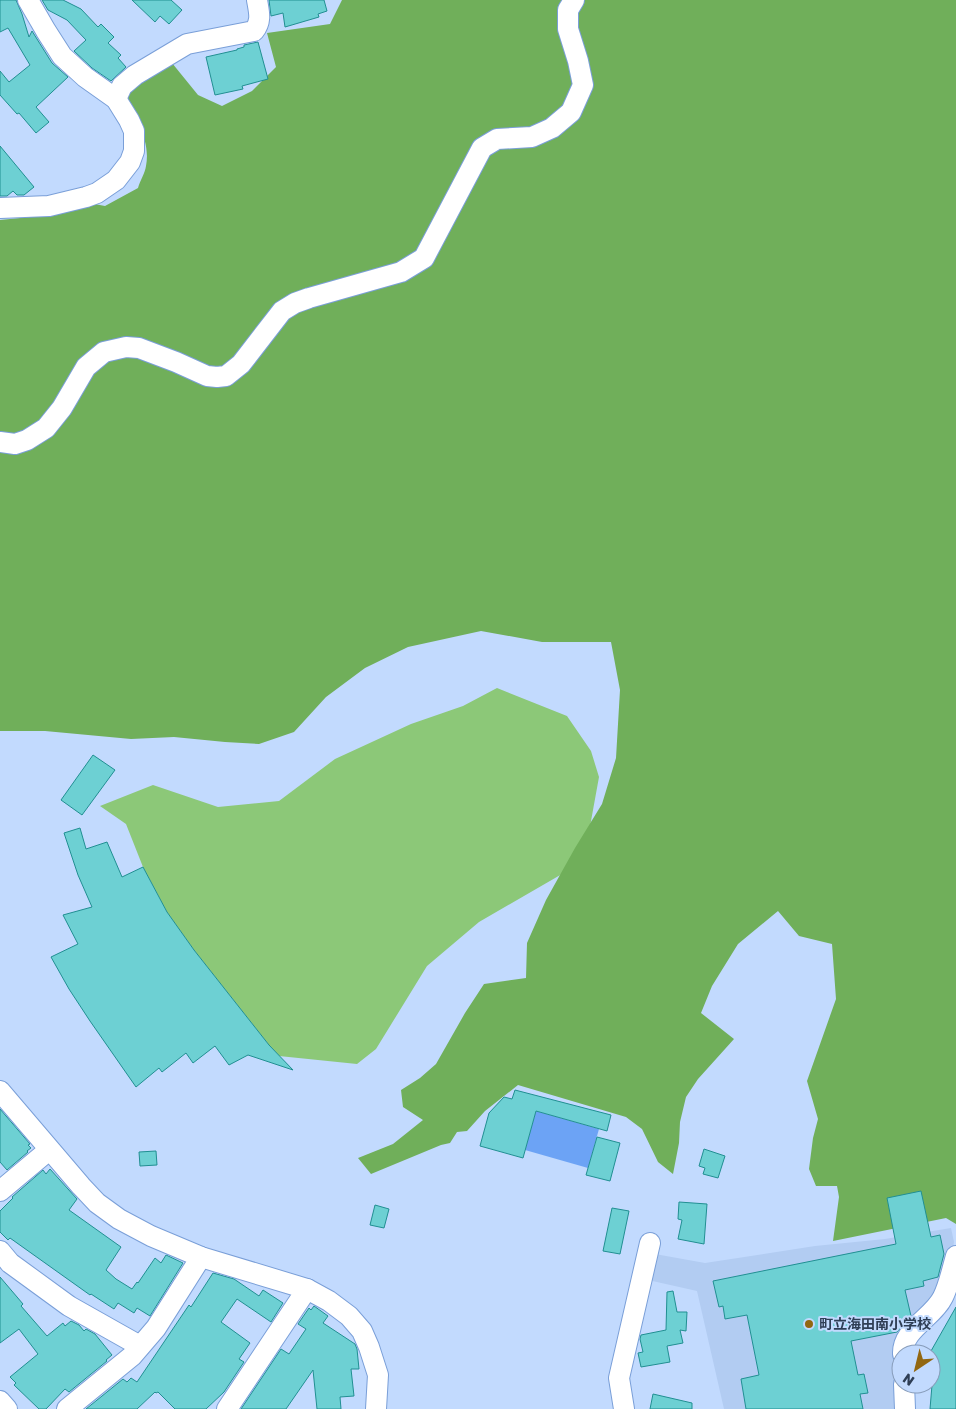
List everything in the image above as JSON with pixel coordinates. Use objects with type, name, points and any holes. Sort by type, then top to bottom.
[{"type":"street","points":[[0,208],[49,206],[97,193],[116,180],[130,162],[134,152],[134,131],[116,99],[62,56],[28,0]]},
{"type":"street","points":[[116,99],[122,86],[135,75],[187,44],[254,31],[260,18],[257,0]]},
{"type":"street","points":[[0,442],[15,444],[27,440],[46,428],[62,408],[86,367],[104,352],[126,347],[140,348],[207,376],[217,378],[226,376],[241,364],[282,311],[295,303],[401,272],[424,258],[482,148],[497,139],[532,137],[552,128],[571,112],[584,85],[568,29],[568,10],[574,0]]},
{"type":"street","points":[[0,1091],[49,1150],[98,1203],[119,1219],[151,1236],[201,1258],[307,1289],[329,1301],[349,1316],[362,1331],[378,1375],[376,1409]]},
{"type":"street","points":[[0,1191],[49,1150]]},
{"type":"street","points":[[624,1409],[619,1378],[650,1243]]},
{"type":"street","points":[[0,1251],[10,1263],[68,1306],[140,1346]]},
{"type":"street","points":[[906,1344],[910,1334],[936,1308],[942,1298],[956,1256]]},
{"type":"street","points":[[67,1409],[132,1356],[156,1328],[201,1258]]},
{"type":"street","points":[[227,1409],[307,1289]]},
{"type":"street","points":[[904,1394],[905,1409]]},
{"type":"street","points":[[0,1400],[7,1409]]},
{"type":"shaded area","name":"町立海田南小学校","points":[[951,1228],[954,1242],[949,1269],[944,1281],[900,1344],[891,1344],[891,1394],[898,1394],[898,1409],[724,1409],[697,1291],[648,1280],[655,1254],[705,1263],[815,1246],[885,1239]]},
{"type":"green space","points":[[342,0],[956,0],[956,1224],[946,1218],[833,1241],[839,1197],[837,1186],[816,1186],[809,1169],[813,1138],[818,1119],[807,1081],[836,999],[832,944],[799,936],[778,911],[738,944],[712,986],[701,1013],[734,1039],[698,1079],[686,1097],[680,1122],[679,1143],[673,1174],[658,1162],[642,1129],[626,1117],[518,1085],[485,1111],[467,1131],[457,1132],[450,1143],[371,1174],[358,1158],[393,1144],[423,1120],[403,1107],[401,1090],[420,1078],[436,1064],[484,984],[526,978],[527,943],[546,900],[602,804],[616,758],[620,690],[611,642],[542,642],[481,631],[408,647],[365,668],[326,697],[294,732],[259,744],[174,737],[131,739],[45,731],[0,731],[0,220],[30,217],[89,203],[105,206],[138,188],[146,166],[146,147],[141,129],[124,95],[141,79],[172,63],[198,95],[222,106],[252,91],[276,67],[267,33],[330,24]]},
{"type":"green space","points":[[497,688],[567,716],[591,751],[599,777],[585,854],[562,874],[479,922],[427,966],[376,1049],[357,1064],[279,1056],[194,950],[167,912],[143,867],[126,824],[100,806],[153,785],[218,807],[279,801],[335,759],[411,724],[463,706]]},
{"type":"water","points":[[536,1111],[599,1129],[588,1168],[525,1150]]},
{"type":"building","points":[[0,0],[16,0],[29,37],[32,31],[52,63],[68,77],[36,107],[49,122],[36,133],[0,95],[0,71],[9,82],[30,65],[8,28],[0,32]]},
{"type":"building","points":[[42,0],[63,0],[81,9],[98,27],[101,24],[114,37],[108,43],[121,55],[118,58],[126,67],[111,81],[92,68],[74,51],[86,40],[67,20],[48,10]]},
{"type":"building","points":[[132,0],[171,0],[182,10],[169,24],[160,16],[155,22]]},
{"type":"building","points":[[269,0],[324,0],[327,11],[318,14],[319,17],[285,27],[283,13],[271,16]]},
{"type":"building","points":[[258,42],[268,79],[242,86],[243,89],[215,95],[206,57],[237,50],[244,47],[244,45]]},
{"type":"building","points":[[0,146],[34,187],[24,195],[17,195],[13,191],[7,196],[0,196]]},
{"type":"building","points":[[93,755],[115,770],[82,815],[61,800]]},
{"type":"building","points":[[80,828],[86,849],[107,842],[122,877],[143,867],[167,912],[194,950],[269,1045],[293,1070],[248,1055],[229,1065],[215,1046],[193,1063],[186,1053],[162,1072],[159,1068],[136,1087],[69,989],[51,957],[78,944],[63,915],[92,907],[78,875],[64,833]]},
{"type":"building","points":[[515,1090],[611,1115],[607,1131],[536,1111],[523,1158],[480,1146],[489,1113],[504,1097],[512,1099]]},
{"type":"building","points":[[0,1109],[30,1144],[28,1145],[31,1148],[7,1170],[0,1162]]},
{"type":"building","points":[[597,1137],[620,1143],[610,1181],[586,1175]]},
{"type":"building","points":[[704,1149],[725,1156],[718,1178],[703,1174],[705,1168],[699,1166]]},
{"type":"building","points":[[156,1151],[157,1165],[140,1166],[139,1152]]},
{"type":"building","points":[[50,1169],[77,1199],[69,1210],[121,1247],[106,1270],[116,1279],[132,1289],[155,1258],[161,1263],[166,1255],[183,1263],[150,1316],[137,1308],[134,1313],[118,1303],[114,1309],[90,1295],[10,1238],[8,1240],[0,1232],[0,1211],[12,1197],[43,1170],[46,1174]]},
{"type":"building","name":"町立海田南小学校","points":[[921,1191],[931,1237],[940,1235],[944,1254],[938,1277],[923,1281],[924,1286],[905,1290],[911,1316],[897,1332],[851,1341],[858,1375],[864,1374],[868,1393],[860,1394],[863,1409],[746,1409],[741,1379],[759,1375],[747,1315],[725,1319],[723,1306],[719,1307],[713,1281],[896,1244],[887,1198]]},
{"type":"building","points":[[679,1202],[707,1204],[704,1244],[678,1239],[682,1220],[678,1219]]},
{"type":"building","points":[[375,1205],[389,1209],[384,1228],[370,1225]]},
{"type":"building","points":[[612,1208],[629,1211],[620,1254],[603,1251]]},
{"type":"building","points":[[213,1273],[234,1279],[259,1296],[263,1290],[283,1303],[271,1322],[237,1299],[221,1322],[250,1343],[239,1359],[244,1362],[224,1392],[206,1409],[175,1409],[158,1392],[155,1392],[137,1409],[86,1409],[123,1379],[127,1382],[131,1378],[137,1382]]},
{"type":"building","points":[[0,1277],[23,1304],[21,1306],[47,1336],[63,1323],[65,1326],[71,1321],[79,1325],[84,1331],[86,1329],[95,1334],[112,1355],[69,1392],[65,1389],[46,1409],[39,1409],[14,1385],[16,1383],[10,1377],[38,1354],[19,1329],[0,1343]]},
{"type":"building","points":[[673,1291],[677,1312],[687,1312],[686,1331],[680,1330],[683,1343],[667,1346],[670,1362],[641,1367],[638,1353],[643,1352],[641,1335],[666,1330],[667,1292]]},
{"type":"building","points":[[314,1306],[328,1316],[323,1323],[355,1344],[359,1369],[351,1369],[354,1396],[340,1397],[341,1409],[317,1409],[313,1370],[286,1409],[241,1409],[281,1349],[289,1354],[306,1329],[298,1324],[309,1308],[311,1310]]},
{"type":"building","points":[[956,1307],[956,1409],[930,1409],[931,1394],[941,1394],[941,1344],[935,1344]]},
{"type":"building","points":[[653,1394],[692,1403],[692,1409],[650,1409]]},
{"type":"place","name":"町立海田南小学校","points":[[809,1324]]}]
